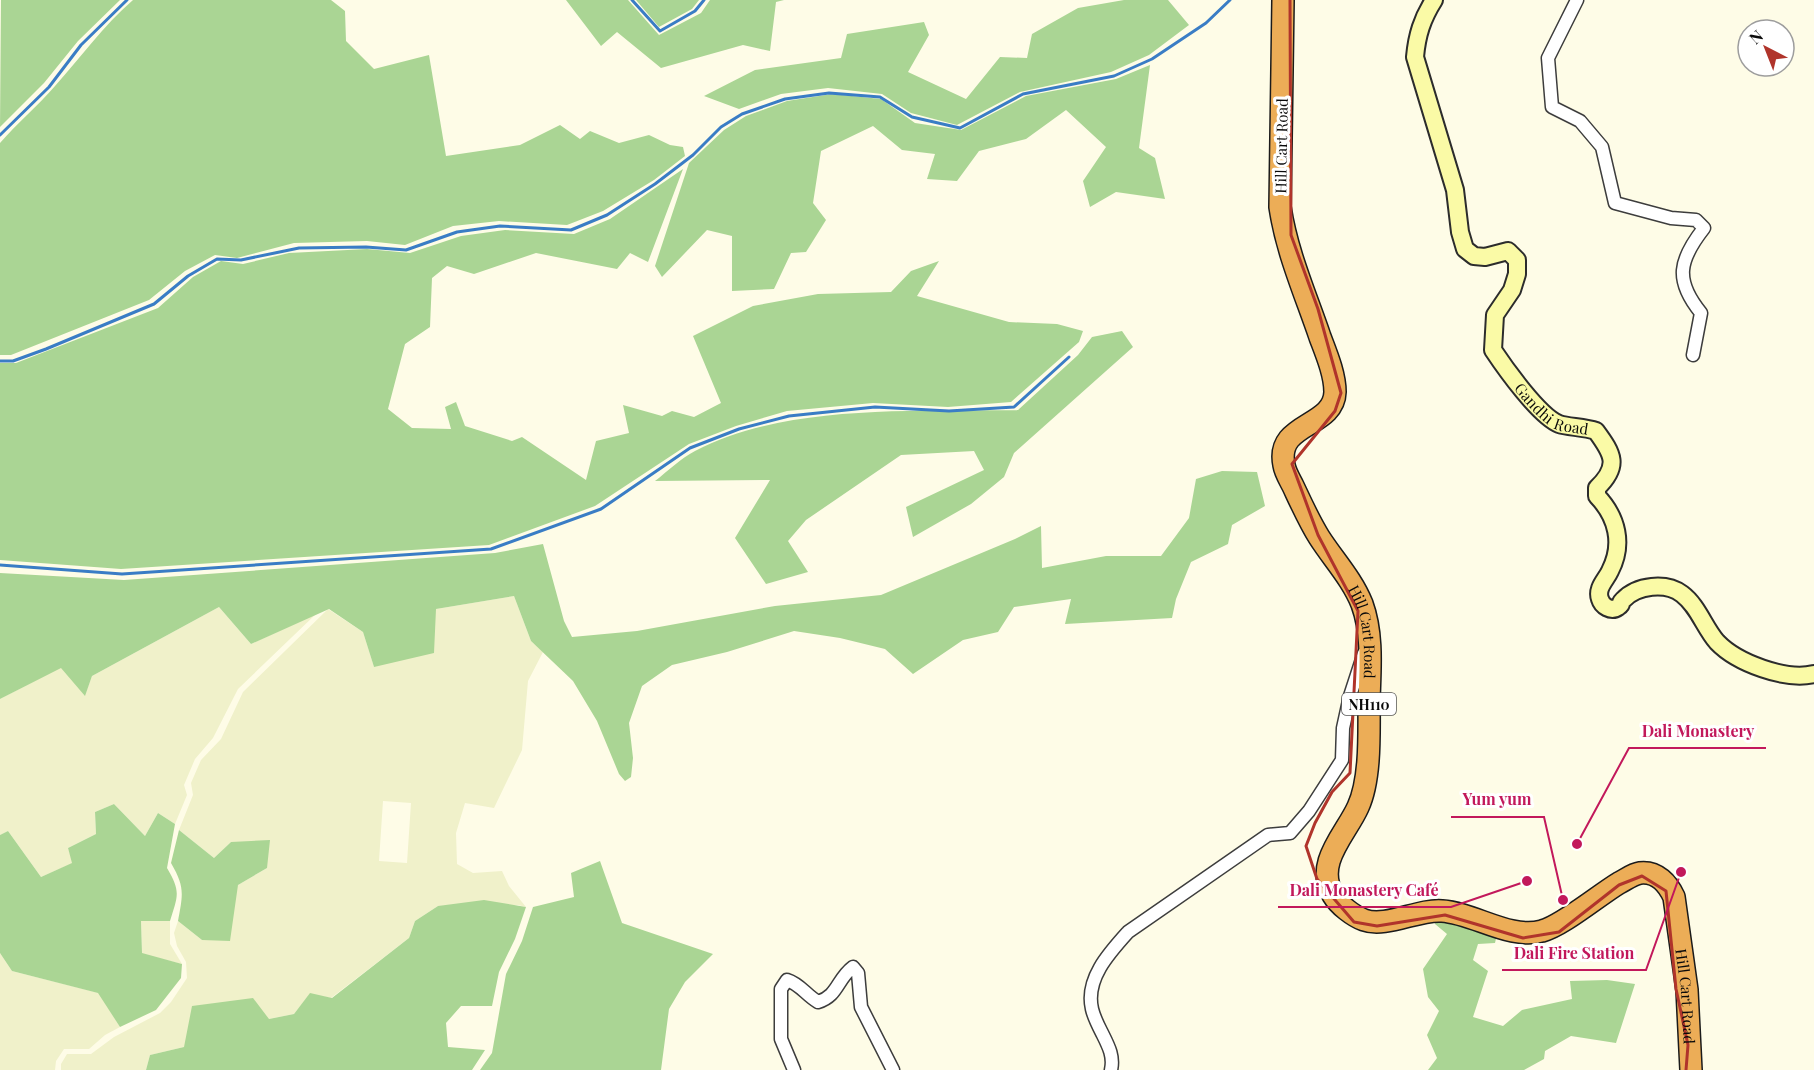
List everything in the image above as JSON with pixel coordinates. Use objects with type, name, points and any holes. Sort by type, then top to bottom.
[{"type":"highway","name":"Hill Cart Road","points":[[1283,0],[1280,207],[1294,268],[1327,357],[1335,391],[1333,406],[1293,433],[1284,449],[1284,466],[1318,535],[1354,588],[1362,606],[1370,638],[1366,788],[1357,810],[1329,861],[1327,881],[1334,896],[1347,910],[1365,921],[1384,921],[1430,910],[1447,911],[1519,933],[1541,932],[1626,879],[1640,873],[1657,877],[1668,884],[1674,897],[1687,990],[1691,1070]]},
{"type":"main road","name":"Gandhi Road","points":[[1434,0],[1417,36],[1415,57],[1455,189],[1460,232],[1465,249],[1474,256],[1485,257],[1508,251],[1517,260],[1517,274],[1512,290],[1495,315],[1493,350],[1539,408],[1558,424],[1581,426],[1596,431],[1613,458],[1612,470],[1597,488],[1597,496],[1607,506],[1617,525],[1618,549],[1611,570],[1599,589],[1600,601],[1606,608],[1614,609],[1620,607],[1623,600],[1637,591],[1655,585],[1673,588],[1685,596],[1718,643],[1739,657],[1785,676],[1814,674]]},
{"type":"street","points":[[1576,0],[1548,58],[1552,107],[1580,121],[1602,147],[1614,203],[1671,218],[1696,220],[1704,228],[1691,244],[1684,265],[1683,286],[1701,313],[1693,355]]},
{"type":"street","points":[[1111,1070],[1113,1061],[1092,1008],[1092,992],[1098,972],[1111,951],[1128,932],[1268,835],[1290,833],[1309,811],[1342,760],[1343,728],[1350,696],[1370,638]]},
{"type":"street","points":[[794,1070],[781,1039],[782,989],[787,980],[796,983],[818,1002],[828,999],[853,967],[858,973],[861,1007],[893,1070]]},
{"type":"green space","points":[[1,0],[120,0],[78,41],[44,83],[0,127]]},
{"type":"green space","points":[[133,0],[331,0],[345,11],[346,41],[374,69],[429,55],[446,156],[520,145],[560,125],[580,139],[590,131],[619,143],[649,135],[670,145],[683,147],[685,156],[654,180],[603,211],[567,225],[499,221],[453,226],[405,245],[367,241],[294,243],[237,258],[215,255],[185,271],[149,300],[11,355],[0,355],[0,143]]},
{"type":"green space","points":[[566,0],[628,0],[659,35],[701,13],[710,0],[784,0],[776,2],[770,51],[743,45],[661,68],[617,32],[601,46]]},
{"type":"green space","points":[[636,0],[699,0],[692,9],[659,27]]},
{"type":"green space","points":[[1124,0],[1168,0],[1189,25],[1149,55],[1111,72],[1020,92],[957,125],[911,113],[882,94],[828,88],[781,94],[739,109],[704,96],[755,70],[841,58],[847,34],[924,22],[929,35],[908,72],[966,99],[1000,57],[1027,58],[1032,34],[1078,8]]},
{"type":"green space","points":[[1150,65],[1139,148],[1155,158],[1165,199],[1116,192],[1090,207],[1083,181],[1106,147],[1066,110],[1026,139],[979,151],[957,181],[927,179],[935,154],[902,150],[873,126],[821,151],[813,203],[826,220],[806,252],[791,253],[774,289],[732,291],[732,236],[707,230],[662,277],[655,266],[689,163],[724,130],[746,116],[787,101],[832,94],[881,99],[915,123],[961,130],[1026,96],[1116,79]]},
{"type":"green space","points":[[683,169],[648,262],[630,253],[617,269],[536,253],[474,274],[447,266],[432,278],[430,327],[405,344],[388,409],[412,428],[451,429],[445,407],[456,402],[465,426],[512,441],[522,437],[586,480],[596,441],[629,433],[623,405],[662,416],[672,411],[694,417],[721,403],[693,336],[753,306],[818,294],[891,292],[911,271],[939,261],[917,296],[1009,322],[1057,324],[1083,331],[1079,342],[1011,402],[948,407],[873,403],[787,411],[736,426],[689,444],[595,506],[489,545],[121,569],[0,560],[0,363],[16,363],[158,308],[193,277],[221,261],[243,264],[289,253],[367,249],[410,253],[461,236],[505,230],[574,234],[610,219]]},
{"type":"green space","points":[[1122,331],[1133,347],[1014,453],[1004,477],[971,504],[913,537],[906,507],[984,470],[974,451],[901,455],[806,520],[788,541],[808,572],[766,584],[735,538],[770,480],[655,481],[695,451],[731,436],[770,425],[811,417],[853,413],[1018,410],[1078,355],[1092,337]]},
{"type":"green space","points":[[1222,471],[1257,472],[1265,506],[1232,525],[1228,544],[1191,562],[1176,599],[1172,618],[1065,624],[1071,599],[1014,607],[998,632],[963,640],[913,674],[885,649],[840,638],[794,631],[727,652],[672,665],[642,686],[629,723],[633,758],[631,777],[625,781],[619,774],[597,721],[573,681],[531,641],[514,596],[436,609],[434,653],[374,667],[363,632],[329,609],[251,644],[219,607],[92,676],[85,696],[61,668],[0,699],[0,573],[124,580],[495,553],[543,544],[564,621],[572,637],[637,631],[775,606],[881,595],[1041,526],[1042,568],[1106,556],[1161,556],[1189,518],[1196,479]]},
{"type":"green space","points":[[514,596],[531,641],[543,652],[528,681],[522,750],[494,808],[465,803],[456,833],[457,864],[473,873],[502,871],[509,886],[526,907],[518,905],[438,906],[415,921],[409,938],[331,998],[310,994],[294,1014],[269,1019],[184,1047],[150,1055],[146,1070],[61,1070],[61,1064],[67,1054],[91,1054],[114,1037],[160,1013],[171,1002],[187,978],[186,962],[177,946],[174,933],[178,921],[202,940],[238,885],[267,868],[231,842],[214,858],[179,830],[193,795],[191,783],[201,760],[221,739],[243,692],[328,609],[363,632],[374,667],[436,609]],"holes":[[[383,801],[411,803],[407,863],[379,861]]]},
{"type":"green space","points":[[219,607],[251,644],[316,614],[238,689],[213,738],[195,759],[184,785],[187,795],[175,824],[158,813],[145,836],[114,804],[95,812],[96,834],[68,848],[73,863],[41,877],[8,831],[0,835],[0,699],[61,667],[85,695],[92,676]]},
{"type":"green space","points":[[114,804],[145,836],[158,813],[175,824],[167,868],[176,888],[175,905],[170,921],[141,921],[142,953],[182,964],[181,978],[156,1010],[120,1027],[98,993],[12,971],[0,953],[0,835],[8,831],[41,877],[72,863],[68,848],[96,834],[95,812]]},
{"type":"green space","points":[[179,830],[214,858],[231,842],[270,840],[267,868],[238,885],[230,941],[202,940],[178,921],[182,891],[179,878],[171,863]]},
{"type":"green space","points":[[600,861],[622,923],[713,954],[685,982],[669,1009],[661,1070],[480,1070],[492,1053],[506,974],[522,941],[533,907],[574,897],[571,873]]},
{"type":"green space","points":[[484,900],[526,907],[515,939],[499,972],[492,1006],[461,1006],[446,1023],[448,1047],[485,1050],[472,1070],[146,1070],[150,1055],[184,1047],[192,1006],[253,998],[269,1019],[294,1014],[310,993],[332,998],[409,938],[415,921],[438,906]]},
{"type":"green space","points":[[1436,918],[1497,934],[1495,943],[1478,944],[1473,960],[1488,971],[1473,1017],[1503,1026],[1522,1010],[1572,999],[1570,981],[1607,980],[1635,984],[1616,1043],[1571,1036],[1545,1051],[1544,1059],[1524,1070],[1428,1070],[1437,1058],[1427,1035],[1439,1011],[1428,997],[1423,969],[1447,934],[1435,924]]},
{"type":"green space","points":[[141,921],[170,921],[170,944],[182,964],[142,954]]},
{"type":"green space","points":[[0,953],[12,971],[99,993],[120,1027],[105,1035],[89,1049],[64,1049],[56,1061],[55,1070],[0,1070]]},
{"type":"waterway","points":[[0,135],[49,87],[81,45],[127,0]]},
{"type":"waterway","points":[[632,0],[660,31],[695,11],[704,0]]},
{"type":"waterway","points":[[0,361],[13,361],[46,349],[154,304],[188,276],[217,259],[241,260],[299,248],[366,247],[406,250],[457,232],[500,226],[571,230],[607,215],[655,184],[693,155],[721,127],[742,114],[785,99],[829,93],[880,97],[912,117],[960,128],[1023,94],[1114,76],[1152,59],[1206,23],[1230,0]]},
{"type":"waterway","points":[[0,565],[122,574],[491,549],[601,509],[690,448],[739,429],[789,416],[875,407],[949,411],[1014,407],[1069,357]]},
{"type":"railway","points":[[1290,0],[1291,235],[1318,309],[1341,393],[1335,411],[1292,464],[1318,535],[1358,611],[1350,773],[1332,792],[1315,823],[1306,846],[1317,879],[1354,922],[1377,926],[1445,915],[1523,938],[1559,932],[1619,885],[1642,876],[1666,891],[1676,989],[1688,1045],[1686,1070]]},
{"type":"place","name":"Dali Monastery","points":[[1577,844]]},
{"type":"place","name":"Dali Fire Station","points":[[1681,872]]},
{"type":"place","name":"Dali Monastery Café","points":[[1527,881]]},
{"type":"place","name":"Yum yum","points":[[1563,900]]}]
